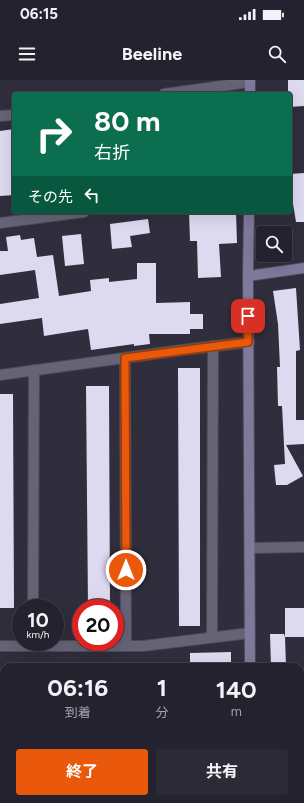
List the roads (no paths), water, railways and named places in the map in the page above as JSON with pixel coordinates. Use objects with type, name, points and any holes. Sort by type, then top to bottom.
[{"type":"street","points":[[177,92],[250,81],[250,92]]},
{"type":"street","points":[[0,116],[12,114]]},
{"type":"street","points":[[0,223],[69,214]]},
{"type":"street","points":[[248,214],[250,663]]},
{"type":"street","points":[[248,276],[304,268]]},
{"type":"street","points":[[0,375],[248,342]]},
{"type":"street","points":[[212,637],[213,346]]},
{"type":"street","points":[[125,358],[126,646]]},
{"type":"street","points":[[33,599],[34,370]]},
{"type":"street","points":[[250,548],[304,547]]},
{"type":"street","points":[[64,645],[143,646],[250,633]]},
{"type":"street","points":[[0,646],[12,645]]}]
